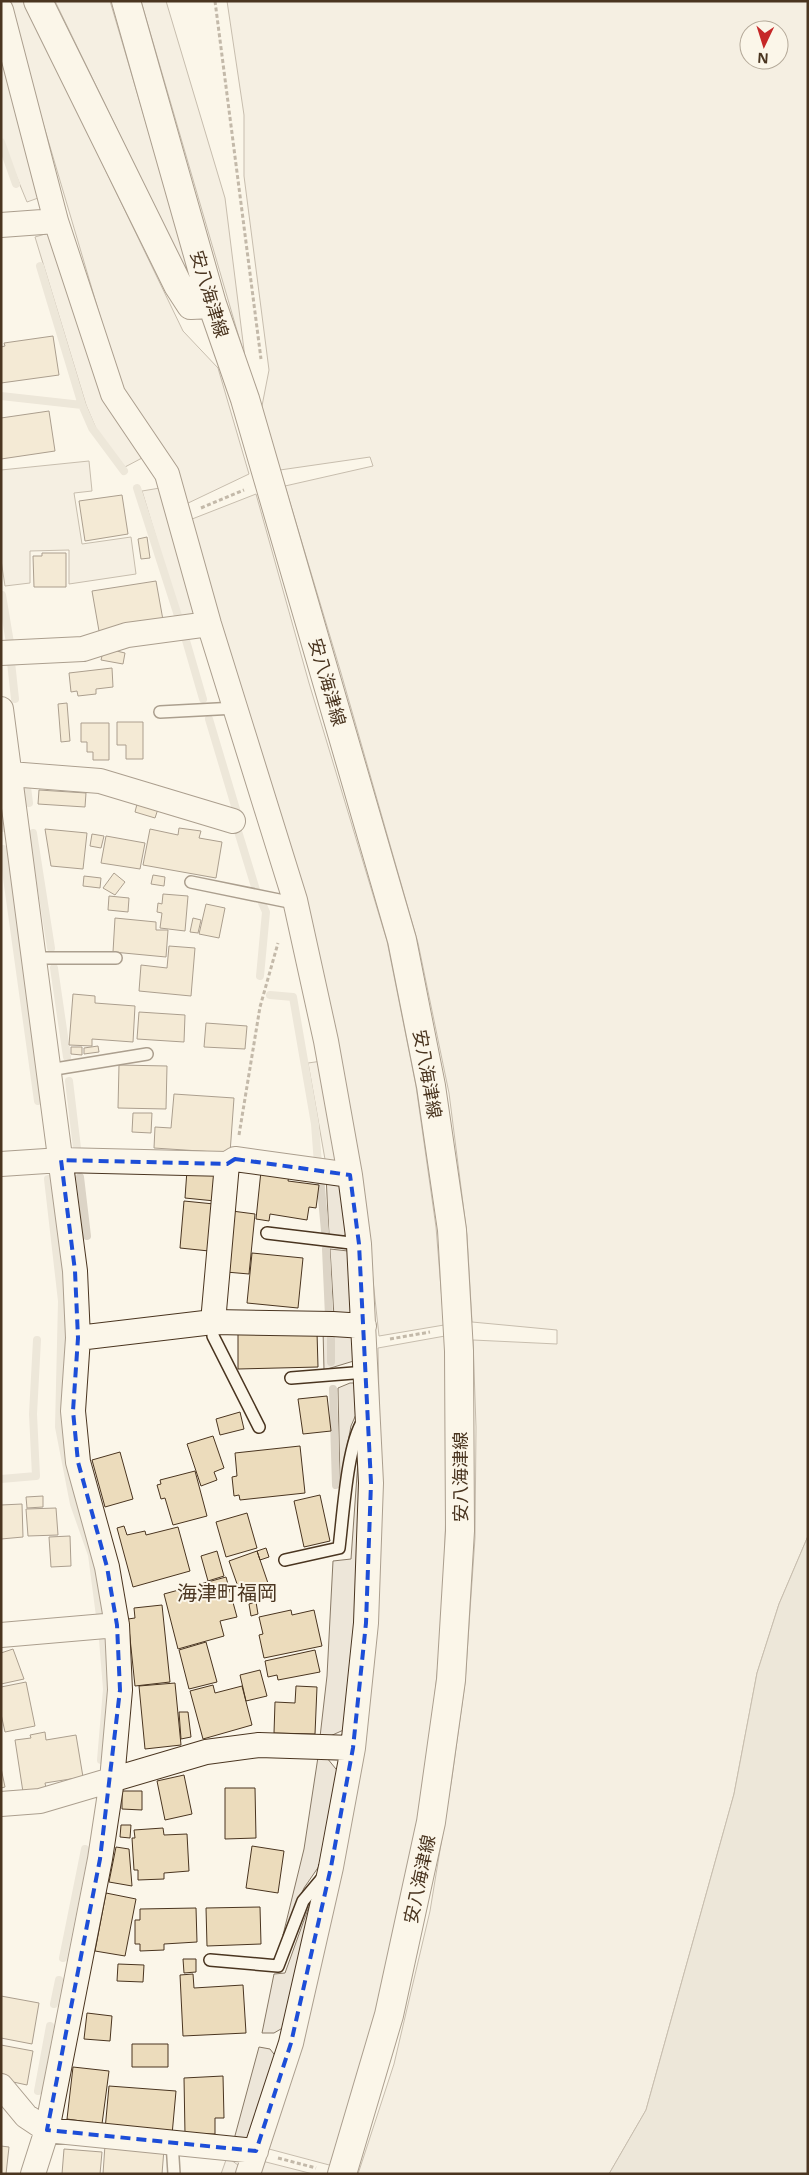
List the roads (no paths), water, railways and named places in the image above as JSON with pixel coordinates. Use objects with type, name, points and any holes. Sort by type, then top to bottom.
[{"type":"main road","points":[[38,1],[178,284],[191,305],[212,304]]},
{"type":"main road","name":"安八海津線","points":[[126,1],[212,304],[245,399],[267,480],[327,676],[402,940],[431,1086],[452,1230],[458,1328],[460,1531],[449,1689],[431,1822],[389,2015],[330,2171]]},
{"type":"street","points":[[1,10],[56,221],[113,394],[166,474],[292,901],[326,1041],[350,1175],[359,1244],[372,1483],[366,1623],[353,1748],[331,1867],[291,2043],[248,2174]]},
{"type":"street","points":[[1,225],[56,221]]},
{"type":"street","points":[[1,653],[83,649],[127,635],[209,624]]},
{"type":"street","points":[[1,709],[75,1271],[78,1338],[73,1411],[78,1462],[107,1567],[117,1625],[120,1690],[112,1780],[100,1859],[47,2130],[33,2174]]},
{"type":"street","points":[[10,774],[100,781],[233,821]]},
{"type":"street","points":[[1,1164],[61,1160],[231,1162],[350,1175]]},
{"type":"street","points":[[213,1322],[231,1162]]},
{"type":"street","points":[[78,1338],[213,1322],[332,1324],[364,1335]]},
{"type":"street","points":[[1,1635],[117,1625]]},
{"type":"street","points":[[1,1804],[40,1801],[206,1752],[259,1745],[353,1748]]},
{"type":"street","points":[[1,2086],[26,2116],[47,2130],[256,2152]]},
{"type":"lane","points":[[160,712],[236,708]]},
{"type":"lane","points":[[190,882],[292,901]]},
{"type":"lane","points":[[34,958],[116,958]]},
{"type":"lane","points":[[49,1070],[147,1054]]},
{"type":"lane","points":[[267,1233],[359,1244]]},
{"type":"lane","points":[[213,1322],[213,1336],[259,1427]]},
{"type":"lane","points":[[291,1378],[366,1372]]},
{"type":"lane","points":[[285,1560],[339,1548],[348,1480],[358,1430],[368,1414]]},
{"type":"lane","points":[[210,1960],[278,1966],[303,1901],[331,1867]]},
{"type":"lane","points":[[172,2142],[174,2174]]},
{"type":"waterway","points":[[1,142],[16,184]]},
{"type":"waterway","points":[[40,266],[82,405],[92,428],[124,471]]},
{"type":"waterway","points":[[1,396],[82,405]]},
{"type":"waterway","points":[[137,488],[180,622]]},
{"type":"waterway","points":[[2,595],[10,643]]},
{"type":"waterway","points":[[185,637],[203,699]]},
{"type":"waterway","points":[[15,699],[11,662],[19,661]]},
{"type":"waterway","points":[[209,719],[238,816]]},
{"type":"waterway","points":[[27,787],[29,803]]},
{"type":"waterway","points":[[1,814],[3,828]]},
{"type":"waterway","points":[[237,828],[256,890]]},
{"type":"waterway","points":[[33,833],[51,948]]},
{"type":"waterway","points":[[3,849],[38,1101]]},
{"type":"waterway","points":[[260,976],[266,912],[262,903]]},
{"type":"waterway","points":[[54,968],[67,1057]]},
{"type":"waterway","points":[[270,995],[293,997],[315,1124],[318,1164]]},
{"type":"waterway","points":[[69,1081],[77,1148]]},
{"type":"waterway","points":[[80,1177],[87,1236]]},
{"type":"waterway","points":[[320,1177],[325,1231]]},
{"type":"waterway","points":[[48,1179],[62,1301],[59,1427],[74,1504],[92,1555],[100,1616]]},
{"type":"waterway","points":[[326,1249],[329,1316]]},
{"type":"waterway","points":[[331,1332],[331,1362]]},
{"type":"waterway","points":[[1,1479],[36,1476],[33,1414],[37,1340]]},
{"type":"waterway","points":[[333,1389],[336,1485]]},
{"type":"waterway","points":[[101,1760],[107,1689],[103,1640]]},
{"type":"waterway","points":[[63,1958],[85,1849]]},
{"type":"waterway","points":[[54,2004],[59,1980]]},
{"type":"waterway","points":[[38,2091],[50,2026]]},
{"type":"district","name":"海津町福岡","points":[[227,1592]]}]
